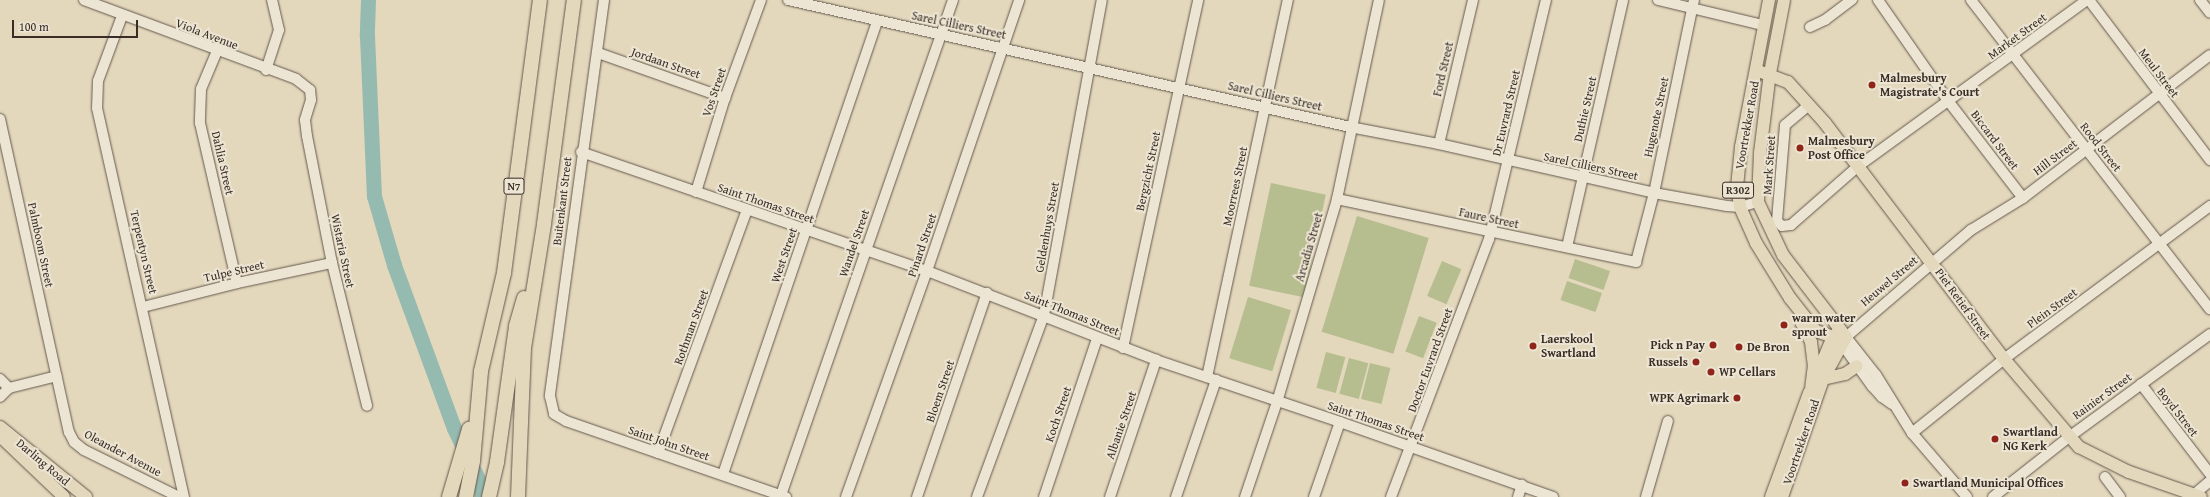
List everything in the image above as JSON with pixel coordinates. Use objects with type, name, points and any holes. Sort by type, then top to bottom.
[{"type":"highway","name":"N7","points":[[466,497],[473,461],[481,371],[504,273],[540,0]]},
{"type":"highway","points":[[518,497],[524,348],[544,224],[574,0]]},
{"type":"highway","points":[[489,497],[497,462],[516,326],[544,224]]},
{"type":"highway","points":[[449,497],[478,400]]},
{"type":"main road","name":"Voortrekker Road","points":[[1769,0],[1763,25],[1740,161],[1738,186],[1740,206],[1756,243],[1790,298],[1816,331],[1840,337]]},
{"type":"main road","name":"Voortrekker Road","points":[[1784,0],[1770,73],[1760,153],[1758,202],[1783,255],[1840,337]]},
{"type":"main road","name":"Piet Retief Street","points":[[1756,70],[1770,73],[1788,82],[1810,105],[1932,262],[2004,359],[2079,447],[2129,472],[2195,496]]},
{"type":"main road","points":[[1790,298],[1812,342],[1814,365],[1811,388]]},
{"type":"main road","name":"Voortrekker Road","points":[[1782,497],[1823,379],[1840,337]]},
{"type":"main road","name":"Voortrekker Road","points":[[1771,497],[1811,388],[1840,337]]},
{"type":"main road","points":[[1823,379],[1840,373],[1845,374],[1857,366]]},
{"type":"main road","name":"Darling Road","points":[[0,427],[86,497]]},
{"type":"main road","name":"Darling Road","points":[[0,436],[64,497]]},
{"type":"street","name":"Viola Avenue","points":[[84,0],[122,16],[305,84],[312,95],[311,100]]},
{"type":"street","points":[[266,70],[279,30],[272,0]]},
{"type":"street","name":"Buitenkant Street","points":[[551,406],[581,152],[598,53],[604,0]]},
{"type":"street","name":"Vos Street","points":[[696,192],[725,98],[761,0]]},
{"type":"street","name":"Sarel Cilliers Street","points":[[788,0],[1265,107],[1350,128],[1439,144],[1654,193],[1740,206],[1758,202]]},
{"type":"street","name":"Wandel Street","points":[[783,496],[865,251],[953,0]]},
{"type":"street","name":"Pinard Street","points":[[846,497],[927,271],[1019,0]]},
{"type":"street","name":"Geldenhuys Street","points":[[977,497],[1044,315],[1102,0]]},
{"type":"street","name":"Bergzicht Street","points":[[1123,348],[1198,0]]},
{"type":"street","name":"Moorrees Street","points":[[1176,497],[1212,379],[1265,107],[1288,0]]},
{"type":"street","name":"Arcadia Street","points":[[1245,497],[1277,402],[1337,199],[1350,128],[1379,0]]},
{"type":"street","name":"Ford Street","points":[[1439,144],[1473,0]]},
{"type":"street","name":"Dr Euvrard Street","points":[[1491,232],[1546,0]]},
{"type":"street","name":"Duthie Street","points":[[1567,247],[1623,0]]},
{"type":"street","points":[[1658,0],[1693,4],[1763,25]]},
{"type":"street","points":[[1810,27],[1825,20],[1852,0]]},
{"type":"street","name":"Biccard Street","points":[[1878,0],[1949,102],[2023,198]]},
{"type":"street","name":"Rood Street","points":[[1971,0],[2210,309]]},
{"type":"street","name":"Market Street","points":[[1791,225],[1857,167],[1949,102],[2088,0]]},
{"type":"street","name":"Meul Street","points":[[2088,0],[2210,160]]},
{"type":"street","points":[[2200,0],[2210,13]]},
{"type":"street","name":"Hugenote Street","points":[[1636,262],[1654,193],[1693,4]]},
{"type":"street","name":"Terpentyn Street","points":[[122,16],[98,81],[97,108],[143,307],[184,497]]},
{"type":"street","name":"West Street","points":[[723,474],[877,21]]},
{"type":"street","name":"Dahlia Street","points":[[217,51],[201,89],[200,123],[237,282]]},
{"type":"street","name":"Jordaan Street","points":[[598,53],[725,98]]},
{"type":"street","name":"Hill Street","points":[[1932,262],[1971,230],[2023,198],[2210,55]]},
{"type":"street","name":"Wistaria Street","points":[[311,100],[306,120],[306,136],[332,263],[367,406]]},
{"type":"street","name":"Mark Street","points":[[1791,225],[1782,226],[1777,222],[1785,125],[1810,105]]},
{"type":"street","name":"Palmboom Street","points":[[0,119],[67,421]]},
{"type":"street","name":"Saint Thomas Street","points":[[581,152],[988,293],[1044,315],[1097,340],[1522,484],[1552,497]]},
{"type":"street","name":"Faure Street","points":[[1337,199],[1636,262]]},
{"type":"street","name":"Plein Street","points":[[1912,434],[2004,359],[2161,245],[2210,206]]},
{"type":"street","name":"Rothman Street","points":[[658,453],[747,210]]},
{"type":"street","name":"Doctor Euvrard Street","points":[[1392,497],[1491,232]]},
{"type":"street","name":"Heuwel Street","points":[[1840,337],[1932,262]]},
{"type":"street","name":"Tulpe Street","points":[[143,307],[237,282],[332,263]]},
{"type":"street","name":"Bloem Street","points":[[918,497],[988,293]]},
{"type":"street","name":"Rainier Street","points":[[1992,497],[2069,437],[2210,334]]},
{"type":"street","points":[[1840,337],[1857,366],[1882,397],[1896,406]]},
{"type":"street","points":[[1840,337],[1896,406],[1912,434],[1967,497]]},
{"type":"street","name":"Koch Street","points":[[1044,497],[1097,340]]},
{"type":"street","name":"Albanie Street","points":[[1110,497],[1156,360]]},
{"type":"street","points":[[0,397],[9,388],[57,376]]},
{"type":"street","points":[[0,379],[9,388]]},
{"type":"street","name":"Boyd Street","points":[[2141,384],[2210,474]]},
{"type":"street","name":"Saint John Street","points":[[551,406],[554,414],[566,421],[783,496]]},
{"type":"street","name":"Oleander Avenue","points":[[67,421],[74,442],[84,450],[179,497]]},
{"type":"street","points":[[1646,497],[1668,421]]},
{"type":"street","points":[[1314,497],[1340,422]]},
{"type":"street","points":[[2105,477],[2120,497]]},
{"type":"street","points":[[2195,496],[2210,481]]},
{"type":"street","points":[[1518,497],[1522,484]]},
{"type":"green space","points":[[1271,183],[1326,195],[1304,297],[1249,286]]},
{"type":"green space","points":[[1357,216],[1429,238],[1393,354],[1322,332]]},
{"type":"green space","points":[[1575,259],[1610,271],[1603,290],[1568,278]]},
{"type":"green space","points":[[1442,261],[1461,269],[1446,304],[1427,296]]},
{"type":"green space","points":[[1567,281],[1602,293],[1595,312],[1560,300]]},
{"type":"green space","points":[[1248,297],[1291,310],[1272,371],[1229,358]]},
{"type":"green space","points":[[1419,316],[1437,323],[1423,358],[1405,351]]},
{"type":"green space","points":[[1326,352],[1345,357],[1336,393],[1316,388]]},
{"type":"green space","points":[[1349,358],[1368,363],[1359,399],[1339,394]]},
{"type":"green space","points":[[1370,363],[1390,368],[1381,404],[1361,399]]},
{"type":"waterway","points":[[368,0],[367,36],[374,196],[394,265],[454,428],[480,483],[482,497]]},
{"type":"place","name":"Malmesbury Magistrate's Court","points":[[1872,85]]},
{"type":"place","name":"Malmesbury Post Office","points":[[1800,148]]},
{"type":"place","name":"warm water sprout","points":[[1784,325]]},
{"type":"place","name":"Pick n Pay","points":[[1713,345]]},
{"type":"place","name":"Laerskool Swartland","points":[[1533,346]]},
{"type":"place","name":"De Bron","points":[[1739,347]]},
{"type":"place","name":"Russels","points":[[1696,362]]},
{"type":"place","name":"WP Cellars","points":[[1711,372]]},
{"type":"place","name":"WPK Agrimark","points":[[1737,398]]},
{"type":"place","name":"Swartland NG Kerk","points":[[1995,439]]},
{"type":"place","name":"Swartland Municipal Offices","points":[[1905,483]]}]
